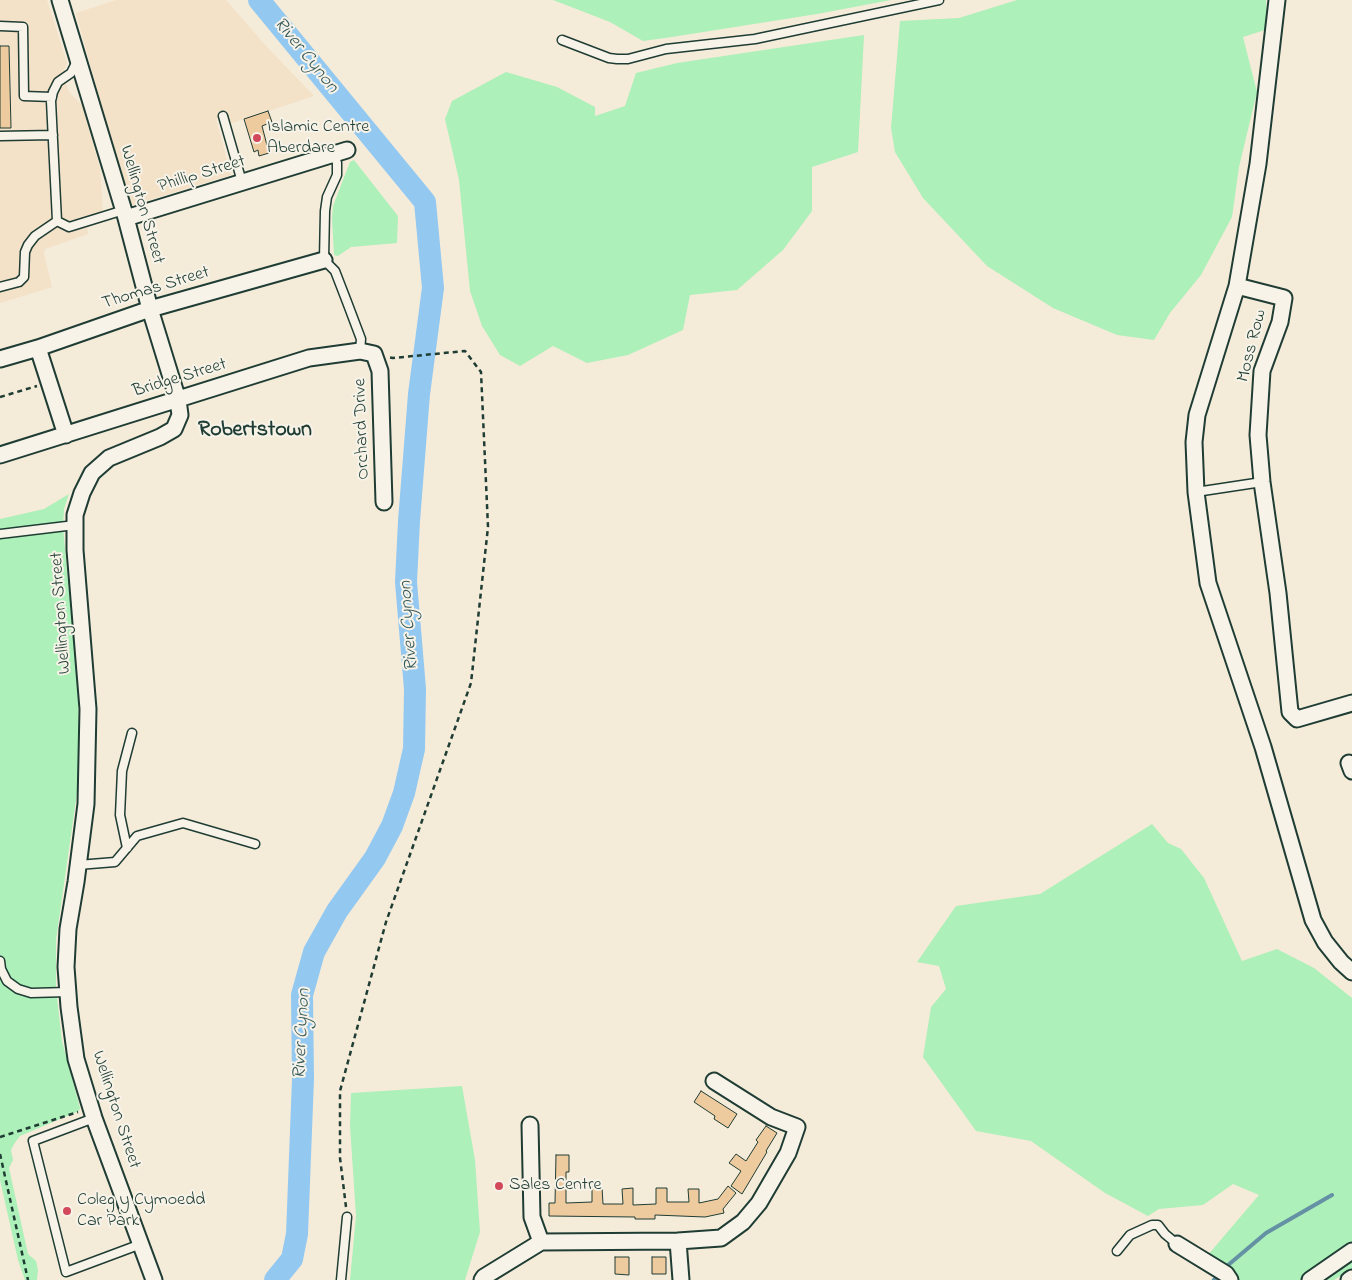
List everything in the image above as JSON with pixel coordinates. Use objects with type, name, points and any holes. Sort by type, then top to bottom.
[{"type":"street","name":"Wellington Street","points":[[60,0],[125,214],[150,309],[178,400],[180,415],[174,429],[160,437],[109,458],[92,473],[82,493],[75,515],[75,550],[88,709],[86,804],[68,929],[66,967],[68,992],[76,1059],[93,1113],[154,1280]]},
{"type":"street","points":[[1277,0],[1258,164],[1237,286],[1197,415],[1194,442],[1196,492],[1208,583],[1263,747],[1313,920],[1325,942],[1352,972]]},
{"type":"street","name":"Phillip Street","points":[[125,214],[242,182],[340,152]]},
{"type":"street","name":"Thomas Street","points":[[0,359],[38,348],[150,309],[324,260]]},
{"type":"street","name":"Moss Row","points":[[1237,286],[1284,298],[1280,322],[1262,371],[1258,435],[1262,482]]},
{"type":"street","points":[[38,348],[66,435]]},
{"type":"street","name":"Bridge Street","points":[[0,455],[309,358],[367,353]]},
{"type":"street","name":"Orchard Drive","points":[[367,353],[380,371],[384,502]]},
{"type":"street","points":[[1262,482],[1278,593],[1290,712],[1297,719],[1352,703]]},
{"type":"street","points":[[482,1280],[541,1242],[678,1241],[721,1238],[743,1222],[759,1203],[788,1153],[797,1127],[771,1117],[714,1081]]},
{"type":"street","points":[[530,1125],[532,1217],[541,1242]]},
{"type":"street","points":[[678,1241],[681,1280]]},
{"type":"street","points":[[1177,1244],[1226,1274],[1230,1280]]},
{"type":"street","points":[[1310,1280],[1352,1251]]},
{"type":"lane","points":[[562,40],[609,58],[617,60],[628,59],[666,49],[755,39],[939,0]]},
{"type":"lane","points":[[0,26],[23,27],[24,96],[52,97]]},
{"type":"lane","points":[[57,221],[52,97],[58,82],[71,73],[78,59]]},
{"type":"lane","points":[[223,116],[242,182]]},
{"type":"lane","points":[[0,136],[53,135]]},
{"type":"lane","points":[[340,152],[337,163],[337,175],[327,197],[324,260],[335,271],[367,353]]},
{"type":"lane","points":[[57,221],[69,227],[125,214]]},
{"type":"lane","points":[[0,287],[19,282],[24,277],[25,252],[28,245],[35,236],[57,221]]},
{"type":"lane","points":[[1196,492],[1262,482]]},
{"type":"lane","points":[[0,534],[75,525]]},
{"type":"lane","points":[[127,848],[120,814],[122,771],[132,733]]},
{"type":"lane","points":[[78,865],[115,862],[137,836],[183,823],[255,844]]},
{"type":"lane","points":[[0,961],[1,969],[7,981],[18,990],[31,993],[68,992]]},
{"type":"lane","points":[[93,1113],[33,1141],[66,1272],[141,1244]]},
{"type":"lane","points":[[341,1280],[347,1216]]},
{"type":"lane","points":[[1117,1251],[1130,1236],[1152,1225],[1158,1225],[1164,1234],[1177,1244]]},
{"type":"path","points":[[347,1216],[340,1158],[340,1091],[386,922],[471,683],[488,527],[481,372],[465,350],[394,358],[367,353]]},
{"type":"path","points":[[0,397],[49,383]]},
{"type":"path","points":[[0,1137],[93,1113]]},
{"type":"path","points":[[0,1154],[28,1280]]},
{"type":"shaded area","points":[[0,0],[47,0],[67,63],[63,72],[64,77],[69,92],[82,105],[100,169],[103,213],[86,217],[88,234],[45,249],[44,254],[52,287],[0,303]]},
{"type":"shaded area","points":[[116,0],[226,0],[267,47],[314,96],[232,123],[223,116],[216,119],[231,175],[129,206],[76,13]]},
{"type":"green space","points":[[553,0],[891,0],[817,14],[643,41],[610,22]]},
{"type":"green space","points":[[1017,0],[1266,0],[1268,29],[1243,37],[1257,92],[1239,167],[1232,217],[1201,275],[1170,313],[1154,340],[1117,335],[1053,308],[987,266],[923,198],[895,152],[891,128],[900,21],[959,18]]},
{"type":"green space","points":[[864,35],[858,152],[812,167],[812,211],[783,250],[737,290],[690,295],[683,330],[628,355],[587,363],[553,346],[520,366],[500,355],[482,326],[470,291],[459,180],[445,119],[452,101],[506,72],[557,87],[595,107],[595,116],[625,106],[636,73],[677,63]]},
{"type":"green space","points":[[354,160],[398,216],[397,243],[351,247],[338,256],[334,255],[333,206],[350,162]]},
{"type":"green space","points":[[69,494],[64,509],[63,527],[78,687],[79,759],[77,793],[56,940],[56,989],[62,1041],[80,1108],[79,1111],[20,1136],[11,1150],[13,1160],[9,1168],[28,1254],[36,1261],[38,1270],[37,1280],[25,1280],[18,1260],[0,1180],[0,519],[44,509]]},
{"type":"green space","points":[[1152,824],[1168,843],[1181,849],[1204,878],[1242,961],[1277,949],[1314,968],[1352,998],[1352,1269],[1334,1280],[1211,1280],[1223,1265],[1207,1256],[1259,1195],[1233,1184],[1203,1205],[1159,1209],[1148,1216],[1105,1193],[1031,1141],[976,1131],[923,1057],[931,1007],[946,989],[939,966],[917,962],[956,906],[1040,894]]},
{"type":"green space","points":[[462,1086],[475,1160],[480,1232],[465,1280],[350,1280],[356,1216],[350,1126],[351,1093]]},
{"type":"building","points":[[0,46],[9,46],[11,128],[0,128]]},
{"type":"building","name":"Islamic Centre Aberdare","points":[[268,111],[272,122],[262,126],[269,153],[259,156],[258,150],[254,152],[244,119]]},
{"type":"building","points":[[701,1091],[737,1114],[728,1128],[714,1119],[715,1116],[694,1102]]},
{"type":"building","points":[[766,1126],[777,1133],[742,1194],[731,1186],[741,1171],[729,1163],[736,1154],[746,1161],[758,1142],[756,1140]]},
{"type":"building","points":[[556,1155],[569,1155],[569,1172],[566,1172],[566,1203],[592,1202],[592,1187],[602,1187],[603,1204],[623,1204],[622,1189],[633,1188],[633,1205],[656,1204],[656,1188],[667,1188],[667,1202],[689,1202],[688,1189],[699,1189],[699,1203],[718,1199],[728,1186],[736,1193],[723,1209],[724,1213],[705,1217],[655,1215],[655,1219],[635,1219],[635,1217],[549,1216],[549,1203],[555,1203]]},
{"type":"building","points":[[615,1257],[629,1257],[629,1275],[615,1274]]},
{"type":"building","points":[[652,1257],[666,1257],[666,1274],[652,1274]]},
{"type":"waterway","name":"River Cynon","points":[[259,0],[425,202],[433,288],[419,394],[406,582],[415,689],[414,749],[404,793],[392,826],[375,858],[337,911],[314,952],[302,995],[303,1079],[297,1234],[292,1259],[275,1280]]},
{"type":"waterway","points":[[1227,1266],[1266,1233],[1332,1195]]},
{"type":"place","name":"Islamic Centre Aberdare","points":[[257,138]]},
{"type":"place","name":"Sales Centre","points":[[499,1186]]},
{"type":"place","name":"Coleg y Cymoedd Car Park","points":[[67,1211]]},
{"type":"district","name":"Robertstown","points":[[255,431]]}]
